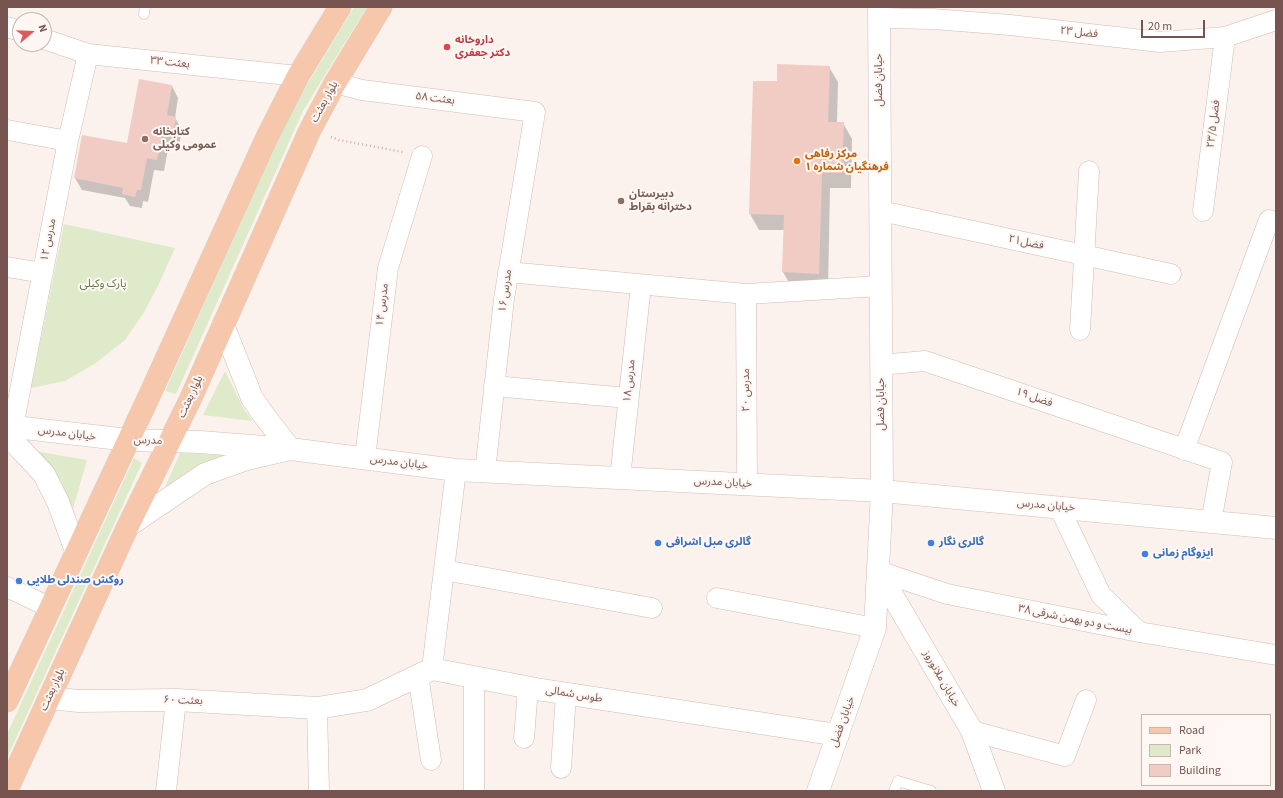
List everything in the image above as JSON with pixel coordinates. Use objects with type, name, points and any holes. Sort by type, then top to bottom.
[{"type":"main road","points":[[7,701],[267,137],[298,76],[340,7]]},
{"type":"main road","name":"بلوار بعثت","points":[[7,790],[128,526],[190,400],[222,325],[310,130],[335,83],[382,7]]},
{"type":"street","name":"فضل ۲۳","points":[[879,12],[933,19],[1010,25],[1160,42],[1225,37],[1276,20]]},
{"type":"street","name":"خیابان فضل","points":[[818,791],[875,628],[882,491],[879,12]]},
{"type":"street","name":"فضل ۲۳/۵","points":[[1202,211],[1225,37]]},
{"type":"street","name":"بعثت ۳۳","points":[[52,42],[88,54],[298,76]]},
{"type":"street","name":"مدرس ۱۲","points":[[9,429],[43,273],[68,141],[88,54]]},
{"type":"street","name":"بعثت ۵۸","points":[[335,83],[362,90],[535,112]]},
{"type":"street","name":"مدرس ۱۶","points":[[485,472],[504,299],[535,112]]},
{"type":"street","points":[[7,130],[68,141]]},
{"type":"street","name":"مدرس ۱۴","points":[[365,458],[388,268],[422,156]]},
{"type":"street","points":[[1080,330],[1089,171]]},
{"type":"street","name":"فضل۲۱","points":[[881,211],[1171,274]]},
{"type":"street","points":[[1184,450],[1269,220],[1276,223]]},
{"type":"street","points":[[7,267],[43,273]]},
{"type":"street","points":[[508,272],[746,294],[881,286]]},
{"type":"street","name":"مدرس ۱۸","points":[[620,478],[641,284]]},
{"type":"street","name":"مدرس ۲۰","points":[[746,294],[747,485]]},
{"type":"street","points":[[128,526],[205,474],[247,459],[290,449],[252,398],[222,325]]},
{"type":"street","name":"فضل ۱۹","points":[[882,366],[925,361],[1222,462],[1211,522]]},
{"type":"street","points":[[494,386],[628,398]]},
{"type":"street","points":[[9,429],[44,474],[58,502],[76,551]]},
{"type":"street","name":"خیابان مدرس","points":[[9,429],[128,440]]},
{"type":"street","name":"مدرس","points":[[128,440],[169,442]]},
{"type":"street","name":"خیابان مدرس","points":[[169,442],[200,442],[290,449],[456,470],[485,472],[882,491],[1276,528]]},
{"type":"street","points":[[431,760],[425,672],[441,595],[456,470]]},
{"type":"street","points":[[1059,507],[1101,595],[1140,632]]},
{"type":"street","points":[[444,570],[652,608]]},
{"type":"street","name":"بیست و دو بهمن شرقی ۳۸","points":[[878,571],[947,594],[1140,632],[1276,655]]},
{"type":"street","name":"خیابان ملانوروز","points":[[878,571],[972,731],[994,791]]},
{"type":"street","points":[[7,587],[51,608]]},
{"type":"street","points":[[717,598],[875,628]]},
{"type":"street","points":[[318,791],[317,708],[367,700],[425,672]]},
{"type":"street","name":"طوس شمالی","points":[[425,672],[474,677],[528,688],[838,735]]},
{"type":"street","points":[[474,677],[474,791]]},
{"type":"street","points":[[524,738],[528,688]]},
{"type":"street","points":[[561,768],[566,694]]},
{"type":"street","name":"بعثت ۶۰","points":[[49,698],[79,701],[176,700],[317,708]]},
{"type":"street","points":[[166,791],[176,700]]},
{"type":"street","points":[[972,731],[1065,756],[1086,700]]},
{"type":"lane","points":[[894,791],[898,781],[931,791]]},
{"type":"path","points":[[310,130],[339,140],[422,156]]},
{"type":"green space","points":[[354,7],[367,7],[303,111],[176,394],[165,391],[294,106]]},
{"type":"green space","name":"پارک وکیلی","points":[[64,224],[175,248],[158,286],[143,314],[125,340],[96,363],[65,381],[31,388]]},
{"type":"green space","points":[[225,371],[245,411],[253,421],[203,415]]},
{"type":"green space","points":[[34,451],[87,460],[73,509],[57,478]]},
{"type":"green space","points":[[180,453],[226,455],[198,465],[165,487]]},
{"type":"green space","points":[[134,458],[142,463],[7,758],[7,734]]},
{"type":"building","name":"مرکز رفاهی فرهنگیان شماره ۱","points":[[777,64],[830,66],[828,122],[844,122],[842,173],[822,173],[819,274],[782,272],[784,215],[749,214],[753,81],[777,81]]},
{"type":"building","name":"کتابخانه عمومی وکیلی","points":[[139,79],[172,85],[167,115],[176,117],[173,135],[162,133],[157,160],[147,158],[141,190],[137,190],[135,197],[122,194],[123,188],[74,178],[82,135],[127,143]]},
{"type":"place","name":"داروخانه دکتر جعفری","points":[[447,47]]},
{"type":"place","name":"کتابخانه عمومی وکیلی","points":[[145,139]]},
{"type":"place","name":"مرکز رفاهی فرهنگیان شماره ۱","points":[[797,161]]},
{"type":"place","name":"دبیرستان دخترانه بقراط","points":[[621,201]]},
{"type":"place","name":"گالری مبل اشرافی","points":[[658,543]]},
{"type":"place","name":"گالری نگار","points":[[931,543]]},
{"type":"place","name":"ایزوگام زمانی","points":[[1145,554]]},
{"type":"place","name":"روکش صندلی طلایی","points":[[19,581]]}]
